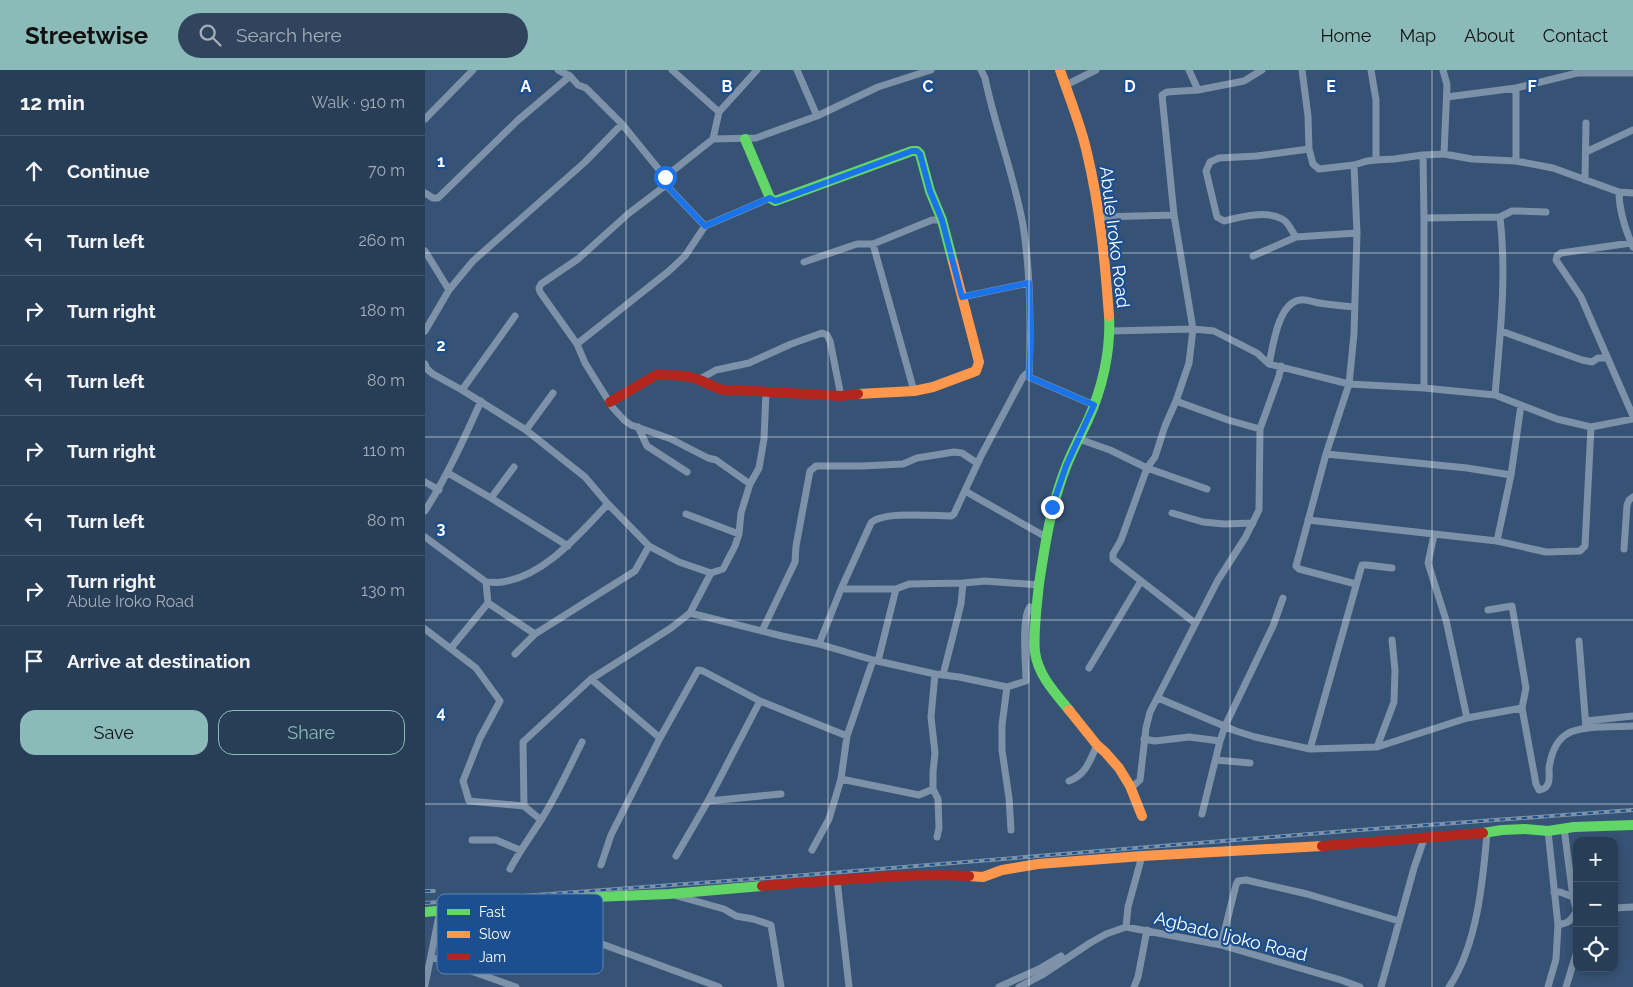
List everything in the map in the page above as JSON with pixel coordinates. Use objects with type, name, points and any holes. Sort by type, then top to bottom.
[{"type":"street","points":[[425,120],[473,70]]},
{"type":"street","points":[[558,70],[570,76],[578,85],[586,88],[622,124],[665,181],[705,226]]},
{"type":"street","points":[[672,70],[719,112]]},
{"type":"street","points":[[751,484],[716,460],[671,439],[623,420],[613,408],[585,363],[577,344],[539,288],[541,284],[578,259],[713,139],[719,112],[757,70]]},
{"type":"street","points":[[797,70],[817,116]]},
{"type":"street","points":[[713,139],[756,138],[817,116],[878,87],[931,70]]},
{"type":"street","points":[[981,70],[985,78],[1023,226],[1029,283],[1031,337],[1029,377]]},
{"type":"street","name":"Abule Iroko Road","points":[[1061,70],[1087,152],[1100,218],[1110,330],[1104,368],[1094,405],[1066,466],[1055,497],[1046,536],[1036,608],[1035,653],[1045,680],[1097,745],[1113,759],[1123,772],[1143,816]]},
{"type":"street","points":[[1066,85],[1096,70]]},
{"type":"street","points":[[1189,70],[1198,90]]},
{"type":"street","points":[[1195,623],[1113,559],[1113,554],[1124,532],[1147,468],[1155,457],[1165,426],[1176,401],[1189,363],[1193,329],[1174,214],[1162,95],[1167,92],[1198,90],[1244,81],[1262,70]]},
{"type":"street","points":[[1302,70],[1308,116],[1309,149],[1313,164],[1319,169],[1354,165],[1367,161],[1444,154],[1472,159],[1516,161],[1553,168],[1619,192],[1633,193]]},
{"type":"street","points":[[1371,70],[1375,100],[1377,160]]},
{"type":"street","points":[[1443,70],[1447,85],[1444,154]]},
{"type":"street","points":[[1447,97],[1516,88],[1577,71],[1633,72]]},
{"type":"street","points":[[425,192],[433,198],[438,198],[517,121],[570,76]]},
{"type":"street","points":[[1516,88],[1516,161]]},
{"type":"street","points":[[1585,180],[1586,123]]},
{"type":"street","points":[[425,331],[449,290],[473,261],[585,162],[622,124]]},
{"type":"street","points":[[1586,152],[1633,130]]},
{"type":"street","points":[[610,402],[656,375],[672,375],[698,380],[714,388],[729,392],[736,390],[841,396],[848,394],[915,391],[933,387],[976,371],[979,362],[942,220],[930,191],[920,154],[917,151],[912,151],[775,201],[770,198],[745,139]]},
{"type":"street","points":[[1296,237],[1283,219],[1280,218],[1257,215],[1224,221],[1219,219],[1206,171],[1210,162],[1219,158],[1257,156],[1309,149]]},
{"type":"street","points":[[1423,155],[1424,388]]},
{"type":"street","points":[[1354,165],[1357,233],[1354,334],[1349,384],[1326,454],[1296,566],[1299,569],[1356,584]]},
{"type":"street","points":[[1110,330],[1214,330],[1257,353],[1269,364],[1349,384],[1424,388],[1495,395],[1557,419],[1591,427],[1633,417],[1581,297],[1556,260],[1557,256],[1561,253],[1632,245],[1622,217],[1619,192]]},
{"type":"street","points":[[577,344],[669,271],[685,256],[705,226],[770,198]]},
{"type":"street","points":[[1424,218],[1500,217],[1512,212],[1546,212]]},
{"type":"street","points":[[1100,218],[1174,214]]},
{"type":"street","points":[[1495,395],[1501,331],[1503,240],[1500,217]]},
{"type":"street","points":[[804,262],[857,244],[873,244],[932,220],[942,220]]},
{"type":"street","points":[[1253,256],[1296,237],[1357,233]]},
{"type":"street","points":[[873,244],[915,391]]},
{"type":"street","points":[[425,251],[449,290]]},
{"type":"street","points":[[962,297],[1029,283]]},
{"type":"street","points":[[1269,364],[1281,316],[1294,302],[1301,300],[1354,307]]},
{"type":"street","points":[[463,390],[515,316]]},
{"type":"street","points":[[1501,331],[1592,362],[1598,358],[1607,358]]},
{"type":"street","points":[[698,380],[716,370],[749,363],[791,344],[822,333],[827,335],[830,341],[841,396]]},
{"type":"street","points":[[425,364],[427,369],[433,374],[463,390],[527,430],[585,477],[649,546],[679,562],[711,573],[723,569],[739,534],[741,513],[759,468],[763,446],[766,392]]},
{"type":"street","points":[[1131,788],[1140,780],[1144,740],[1150,712],[1218,580],[1245,538],[1259,510],[1260,429],[1281,366]]},
{"type":"street","points":[[819,644],[841,589],[871,523],[875,519],[903,515],[951,516],[1019,383],[1026,374],[1094,405]]},
{"type":"street","points":[[527,430],[553,393]]},
{"type":"street","points":[[425,511],[439,490],[481,401]]},
{"type":"street","points":[[1176,401],[1228,420],[1260,429]]},
{"type":"street","points":[[1497,542],[1511,474],[1521,405]]},
{"type":"street","points":[[638,427],[647,446],[687,472]]},
{"type":"street","points":[[1308,520],[1497,542],[1546,552],[1580,551],[1585,546],[1591,427]]},
{"type":"street","points":[[1079,439],[1109,450],[1147,468],[1207,489]]},
{"type":"street","points":[[762,631],[795,562],[796,546],[812,468],[816,466],[903,464],[917,458],[954,452],[962,453],[977,463]]},
{"type":"street","points":[[1326,454],[1511,474]]},
{"type":"street","points":[[491,498],[514,468]]},
{"type":"street","points":[[448,472],[567,546]]},
{"type":"street","points":[[425,482],[439,490]]},
{"type":"street","points":[[965,491],[1046,536]]},
{"type":"street","points":[[1624,549],[1627,505],[1633,497]]},
{"type":"street","points":[[425,537],[487,582],[503,582],[530,573],[567,546],[608,504]]},
{"type":"street","points":[[687,514],[739,534]]},
{"type":"street","points":[[1172,514],[1203,522],[1224,524],[1253,523]]},
{"type":"street","points":[[1434,535],[1428,563],[1446,620],[1467,718]]},
{"type":"street","points":[[515,654],[535,634],[635,571],[649,546]]},
{"type":"street","points":[[1310,749],[1356,584],[1363,566],[1367,564],[1392,568]]},
{"type":"street","points":[[523,806],[523,742],[591,679],[671,628],[690,613],[711,573]]},
{"type":"street","points":[[841,589],[896,589],[909,584],[985,581],[1040,585]]},
{"type":"street","points":[[1089,668],[1141,581]]},
{"type":"street","points":[[451,648],[488,603],[487,582]]},
{"type":"street","points":[[937,837],[939,828],[938,800],[933,789],[935,753],[931,717],[939,675],[961,604],[963,583]]},
{"type":"street","points":[[812,850],[829,819],[841,779],[847,736],[876,661],[896,589]]},
{"type":"street","points":[[1202,814],[1225,726],[1273,626],[1283,598]]},
{"type":"street","points":[[488,603],[535,634]]},
{"type":"street","points":[[1488,610],[1512,606],[1526,688],[1522,708],[1536,784],[1539,790],[1547,786],[1549,782],[1549,768],[1554,747],[1567,734],[1586,725],[1633,716]]},
{"type":"street","points":[[690,613],[819,644],[876,661],[1007,687],[1026,681],[1026,618],[1030,607],[1036,608]]},
{"type":"street","points":[[425,629],[476,668],[500,701],[480,738],[463,781],[469,800],[523,806],[541,820]]},
{"type":"street","points":[[1377,747],[1394,702],[1395,670],[1392,640]]},
{"type":"street","points":[[1579,641],[1586,725]]},
{"type":"street","points":[[601,865],[611,835],[660,738],[698,670],[760,701],[847,736]]},
{"type":"street","points":[[591,679],[660,738]]},
{"type":"street","points":[[1007,687],[1002,750],[1009,798],[1011,830]]},
{"type":"street","points":[[1158,698],[1255,737],[1310,749],[1377,747],[1467,718],[1522,708]]},
{"type":"street","points":[[677,856],[760,701]]},
{"type":"street","points":[[1586,725],[1633,726]]},
{"type":"street","points":[[1144,740],[1155,741],[1189,737],[1220,741]]},
{"type":"street","points":[[510,869],[565,779],[582,742]]},
{"type":"street","points":[[1069,781],[1083,773],[1097,745]]},
{"type":"street","points":[[1216,760],[1250,763]]},
{"type":"street","points":[[841,779],[919,795],[933,789]]},
{"type":"street","points":[[708,801],[781,794]]},
{"type":"street","points":[[603,897],[669,894],[837,880],[944,875],[983,877],[1002,870],[1038,864],[1424,839],[1525,829],[1548,831],[1564,828],[1633,825]]},
{"type":"street","points":[[1554,892],[1560,892],[1573,897],[1564,828]]},
{"type":"street","points":[[1548,831],[1558,925],[1556,958],[1548,987]]},
{"type":"street","points":[[1449,987],[1464,956],[1481,895],[1487,833]]},
{"type":"street","points":[[1381,987],[1414,868],[1424,839]]},
{"type":"street","points":[[472,840],[496,840],[520,850]]},
{"type":"street","points":[[1126,927],[1128,908],[1142,856]]},
{"type":"street","points":[[837,880],[849,987]]},
{"type":"street","points":[[1221,945],[1238,881],[1246,880],[1307,894],[1399,921]]},
{"type":"street","points":[[669,894],[724,909],[736,916],[771,925],[781,987]]},
{"type":"street","points":[[1618,908],[1633,907]]},
{"type":"street","points":[[1558,925],[1573,918]]},
{"type":"street","points":[[425,985],[437,927]]},
{"type":"street","name":"Agbado Ijoko Road","points":[[1019,987],[1042,975],[1106,934],[1126,927],[1221,945],[1360,987]]},
{"type":"street","points":[[1134,987],[1138,977],[1147,930]]},
{"type":"street","points":[[603,944],[719,987]]},
{"type":"street","points":[[999,987],[1061,956]]},
{"type":"street","points":[[432,957],[437,959]]},
{"type":"street","points":[[1566,987],[1573,964]]},
{"type":"street","points":[[480,974],[516,987]]},
{"type":"railway","points":[[548,894],[1633,810]]},
{"type":"railway","points":[[425,891],[434,891]]},
{"type":"railway","points":[[425,903],[437,902]]},
{"type":"traffic: fast","points":[[745,139],[770,198],[775,201],[912,151],[917,151],[920,154],[930,191],[942,220],[953,262]]},
{"type":"traffic: fast","points":[[1069,710],[1043,676],[1037,660],[1035,652],[1036,609],[1046,539],[1056,496],[1068,461],[1092,410],[1101,384],[1109,343],[1109,316]]},
{"type":"traffic: fast","points":[[1483,833],[1502,830],[1548,831],[1574,827],[1633,825]]},
{"type":"traffic: fast","points":[[603,897],[669,894],[762,886]]},
{"type":"traffic: fast","points":[[425,912],[437,911]]},
{"type":"traffic: slow","points":[[1060,70],[1082,132],[1092,173],[1106,275],[1109,316]]},
{"type":"traffic: slow","points":[[858,394],[914,391],[933,387],[976,371],[979,362],[953,262]]},
{"type":"traffic: slow","points":[[1069,710],[1097,745],[1119,768],[1130,786],[1142,816]]},
{"type":"traffic: slow","points":[[969,876],[983,877],[1002,870],[1038,864],[1322,846]]},
{"type":"traffic: jam","points":[[610,402],[656,375],[688,377],[716,388],[730,391],[841,396],[858,394]]},
{"type":"traffic: jam","points":[[1322,846],[1483,833]]},
{"type":"traffic: jam","points":[[762,886],[892,877],[969,876]]},
{"type":"route","points":[[665,177],[666,185],[705,226],[770,198],[775,201],[779,200],[912,151],[917,151],[920,154],[930,191],[942,220],[962,297],[1029,283],[1031,337],[1029,377],[1094,405],[1066,466],[1052,507]]}]
